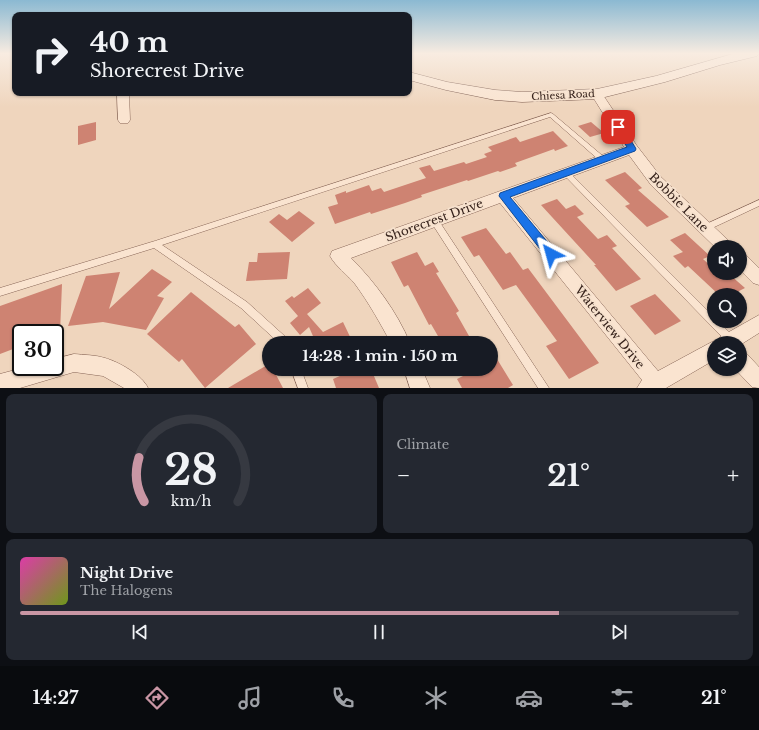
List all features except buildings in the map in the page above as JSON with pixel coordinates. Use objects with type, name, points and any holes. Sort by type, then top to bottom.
[{"type":"main road","name":"Chiesa Road","points":[[412,77],[446,86],[495,95],[522,97],[597,94],[660,79],[686,71]]},
{"type":"street","name":"Bobbie Lane","points":[[597,94],[632,149],[656,181],[718,240]]},
{"type":"street","points":[[123,96],[124,120]]},
{"type":"street","name":"Shorecrest Drive","points":[[397,336],[385,314],[360,278],[338,256],[632,149]]},
{"type":"street","name":"Waterview Drive","points":[[503,196],[652,386]]},
{"type":"street","points":[[747,267],[759,278]]},
{"type":"street","points":[[737,336],[759,323]]},
{"type":"street","points":[[652,386],[707,354]]},
{"type":"street","points":[[0,384],[74,363],[105,367],[132,382],[138,388]]},
{"type":"street","points":[[747,367],[759,380]]},
{"type":"street","points":[[416,376],[420,388]]},
{"type":"lane","points":[[0,292],[155,244],[551,115],[602,160]]},
{"type":"lane","points":[[566,173],[723,336]]},
{"type":"lane","points":[[705,228],[759,203]]},
{"type":"lane","points":[[434,220],[544,388]]},
{"type":"lane","points":[[155,244],[244,305],[278,336]]},
{"type":"lane","points":[[299,376],[303,388]]},
{"type":"route","points":[[551,254],[503,196],[632,149],[618,127]]}]
